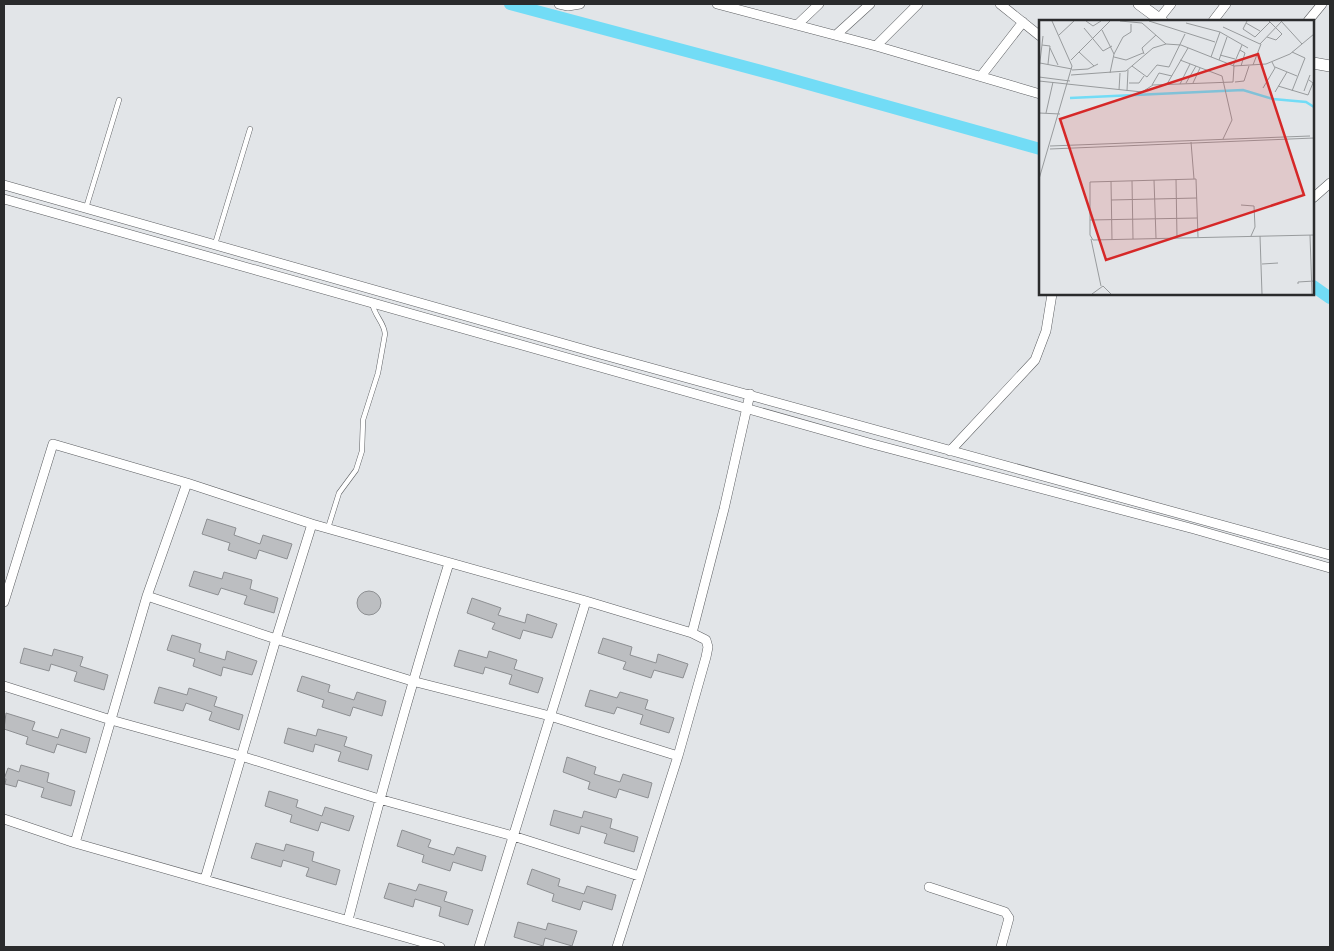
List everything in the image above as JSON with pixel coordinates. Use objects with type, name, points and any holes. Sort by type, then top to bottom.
[{"type":"street","points":[[559,4],[568,6],[580,4]]},
{"type":"street","points":[[718,4],[876,46],[1039,94]]},
{"type":"street","points":[[797,25],[819,4]]},
{"type":"street","points":[[836,35],[870,4]]},
{"type":"street","points":[[876,46],[918,4]]},
{"type":"street","points":[[1139,4],[1161,20],[1171,4]]},
{"type":"street","points":[[1214,20],[1226,4]]},
{"type":"street","points":[[1309,20],[1322,4]]},
{"type":"street","points":[[1003,5],[1039,35]]},
{"type":"street","points":[[981,76],[1023,22]]},
{"type":"street","points":[[1314,62],[1330,66]]},
{"type":"street","points":[[1314,197],[1330,183]]},
{"type":"street","points":[[4,185],[215,246],[1330,555]]},
{"type":"street","points":[[4,199],[869,444],[1166,522],[1330,568]]},
{"type":"street","points":[[950,451],[1035,360],[1046,331],[1052,295]]},
{"type":"street","points":[[692,633],[748,409],[750,394]]},
{"type":"street","points":[[4,602],[53,444],[187,483],[312,524],[586,601],[692,633],[706,640],[708,647],[678,756],[617,947]]},
{"type":"street","points":[[74,843],[147,596],[187,483]]},
{"type":"street","points":[[205,879],[312,524]]},
{"type":"street","points":[[348,920],[412,681],[449,563]]},
{"type":"street","points":[[147,596],[276,639],[412,681],[550,716],[678,756]]},
{"type":"street","points":[[480,947],[586,601]]},
{"type":"street","points":[[4,686],[111,720],[241,756],[379,799],[514,836],[639,876]]},
{"type":"street","points":[[4,819],[74,843],[440,947]]},
{"type":"street","points":[[929,887],[1008,914],[1009,918],[1001,947]]},
{"type":"lane","points":[[86,209],[119,100]]},
{"type":"lane","points":[[215,246],[250,129]]},
{"type":"lane","points":[[328,528],[340,493],[356,470],[362,451],[363,420],[378,373],[385,328],[374,312],[372,303]]},
{"type":"building","points":[[207,519],[236,528],[234,535],[260,544],[263,535],[292,544],[287,559],[259,550],[256,559],[228,550],[230,543],[202,534]]},
{"type":"building","points":[[194,571],[222,579],[224,572],[252,580],[250,589],[278,598],[274,613],[244,604],[247,596],[221,588],[218,595],[189,586]]},
{"type":"building","points":[[369,591],[378,594],[381,603],[378,612],[369,615],[360,612],[357,603],[360,594]]},
{"type":"building","points":[[472,598],[501,608],[498,615],[525,623],[527,614],[557,624],[552,638],[523,630],[520,639],[492,629],[495,623],[467,613]]},
{"type":"building","points":[[172,635],[201,644],[199,652],[225,660],[227,651],[257,661],[252,675],[223,667],[221,676],[193,666],[195,659],[167,650]]},
{"type":"building","points":[[603,638],[632,647],[630,655],[656,663],[658,654],[688,664],[683,678],[654,670],[651,678],[623,669],[626,662],[598,653]]},
{"type":"building","points":[[24,648],[52,656],[54,649],[83,657],[80,666],[108,675],[104,690],[74,681],[77,672],[51,664],[49,671],[20,663]]},
{"type":"building","points":[[459,650],[487,658],[489,651],[517,660],[514,669],[543,678],[538,693],[509,684],[512,675],[485,667],[483,674],[454,666]]},
{"type":"building","points":[[302,676],[330,685],[328,692],[354,700],[357,692],[386,701],[382,716],[353,707],[350,716],[322,707],[324,700],[297,691]]},
{"type":"building","points":[[159,687],[187,695],[189,688],[217,697],[214,706],[243,715],[239,730],[209,720],[212,712],[186,703],[183,711],[154,703]]},
{"type":"building","points":[[590,690],[617,698],[620,692],[648,700],[645,709],[674,718],[669,733],[640,724],[643,715],[617,707],[614,714],[585,706]]},
{"type":"building","points":[[6,713],[35,722],[32,730],[58,738],[61,729],[90,738],[86,753],[57,744],[54,753],[26,744],[28,737],[4,729]]},
{"type":"building","points":[[288,728],[316,736],[318,729],[347,737],[344,746],[372,755],[368,770],[338,761],[341,752],[315,744],[313,752],[284,743]]},
{"type":"building","points":[[567,757],[596,767],[594,774],[620,782],[623,774],[652,783],[648,798],[619,789],[616,798],[588,789],[590,782],[563,772]]},
{"type":"building","points":[[21,765],[49,773],[47,782],[75,791],[71,806],[41,797],[44,788],[18,780],[16,787],[5,784],[6,779],[4,779],[8,768],[19,772]]},
{"type":"building","points":[[269,791],[298,800],[296,807],[322,816],[325,807],[354,816],[349,831],[321,822],[318,831],[290,822],[292,815],[265,806]]},
{"type":"building","points":[[554,810],[582,818],[584,811],[612,819],[610,828],[638,837],[634,852],[604,843],[607,834],[581,826],[579,834],[550,825]]},
{"type":"building","points":[[402,830],[431,840],[428,847],[454,855],[457,847],[486,856],[482,871],[453,862],[450,871],[422,862],[424,855],[397,846]]},
{"type":"building","points":[[256,843],[284,851],[286,844],[314,852],[312,861],[340,870],[336,885],[306,876],[309,868],[283,860],[281,867],[251,858]]},
{"type":"building","points":[[532,869],[560,879],[558,886],[584,894],[587,886],[616,895],[612,910],[583,901],[580,910],[552,901],[554,894],[527,884]]},
{"type":"building","points":[[389,883],[416,891],[419,884],[447,892],[444,901],[473,910],[468,925],[439,916],[441,907],[415,899],[413,907],[384,898]]},
{"type":"building","points":[[518,922],[546,930],[548,923],[577,931],[572,946],[545,938],[543,946],[514,937]]},
{"type":"waterway","points":[[510,4],[776,75],[1039,149]]},
{"type":"waterway","points":[[1314,287],[1330,298]]}]
